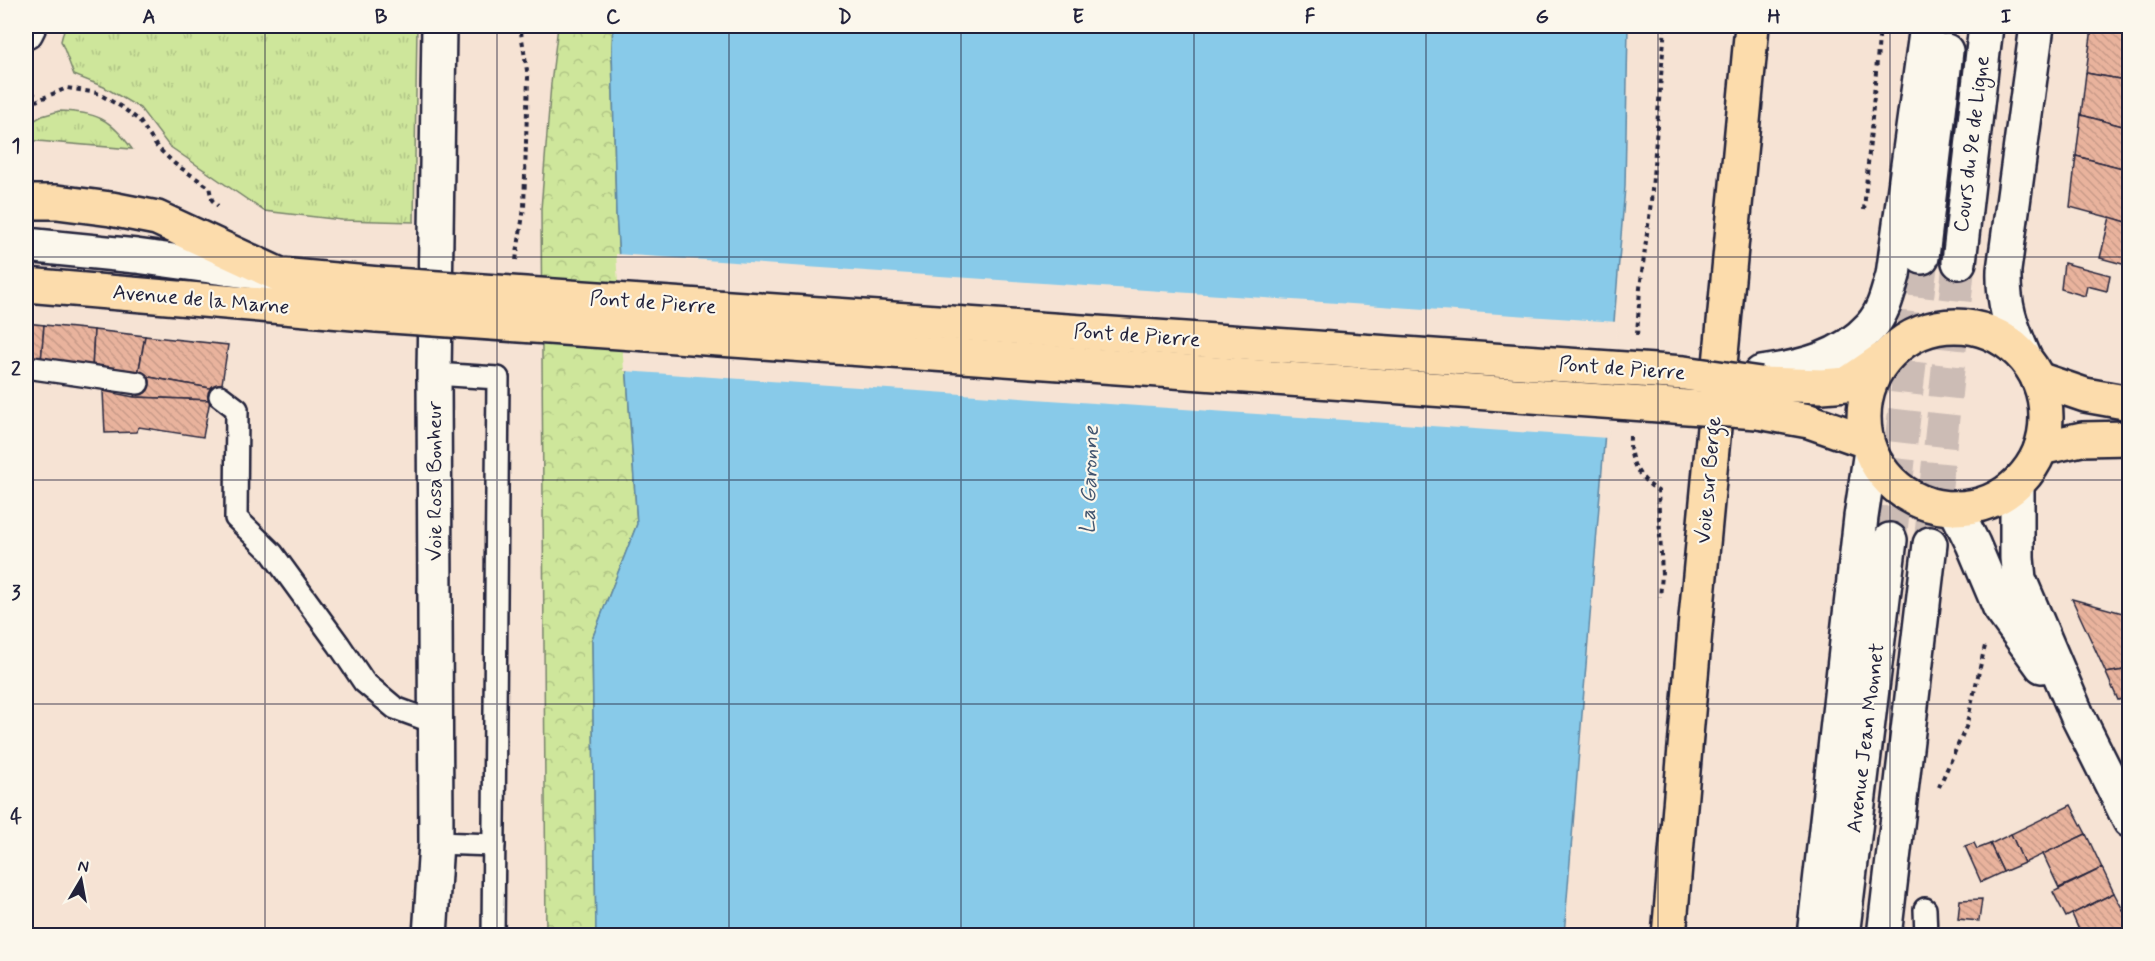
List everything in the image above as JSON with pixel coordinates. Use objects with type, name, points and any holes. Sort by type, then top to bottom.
[{"type":"main road","points":[[26,32],[29,26]]},
{"type":"main road","name":"Voie Rosa Bonheur","points":[[430,936],[436,843],[434,374],[440,26]]},
{"type":"main road","name":"Voie sur Berge","points":[[1669,936],[1697,606],[1752,26]]},
{"type":"main road","points":[[1760,390],[1845,348],[1872,325],[1887,299],[1893,275],[1927,26]]},
{"type":"main road","name":"Cours du 9e de Ligne","points":[[1922,257],[1949,26]]},
{"type":"main road","name":"Cours du 9e de Ligne","points":[[1959,262],[1986,26]]},
{"type":"main road","points":[[1868,449],[1891,482],[1911,496],[1934,506],[1955,508],[1979,505],[1999,497],[2017,485],[2031,468],[2041,448],[2047,424],[2046,401],[2009,323],[2003,290],[2037,26]]},
{"type":"main road","name":"Avenue de la Marne","points":[[26,202],[78,205],[157,218],[280,275],[378,299]]},
{"type":"main road","points":[[26,245],[136,256],[280,275]]},
{"type":"main road","name":"Avenue de la Marne","points":[[26,285],[378,299]]},
{"type":"main road","name":"Pont de Pierre","points":[[378,299],[1672,372],[1760,390],[1847,384],[1887,356]]},
{"type":"main road","points":[[1814,936],[1860,529],[1868,449],[1864,409],[1871,381],[1887,356],[1911,337],[1940,327],[1971,327],[2000,337],[2031,367],[2085,394],[2130,403]]},
{"type":"main road","name":"Pont de Pierre","points":[[1760,390],[1809,421],[1868,449]]},
{"type":"main road","points":[[2041,448],[2082,439],[2130,438]]},
{"type":"main road","points":[[2017,485],[2019,579],[2077,715],[2130,821]]},
{"type":"main road","points":[[1955,508],[2000,608],[2077,715]]},
{"type":"main road","points":[[1884,936],[1911,542]]},
{"type":"main road","name":"Avenue Jean Monnet","points":[[1842,936],[1911,542]]},
{"type":"main road","name":"Avenue Jean Monnet","points":[[1862,936],[1911,542]]},
{"type":"lane","points":[[26,367],[138,384]]},
{"type":"lane","points":[[434,374],[498,378],[493,936]]},
{"type":"lane","points":[[220,396],[237,409],[236,518],[272,553],[364,682],[394,708],[436,723]]},
{"type":"lane","points":[[436,843],[494,845]]},
{"type":"lane","points":[[1925,909],[1926,936]]},
{"type":"path","points":[[515,264],[524,208],[528,77],[520,26]]},
{"type":"path","points":[[1637,335],[1640,288],[1651,202],[1665,26]]},
{"type":"path","points":[[1863,220],[1880,26]]},
{"type":"path","points":[[26,85],[38,99]]},
{"type":"path","points":[[26,105],[67,87],[97,93],[139,120],[157,147],[175,164],[209,187]]},
{"type":"path","points":[[1631,429],[1629,452],[1642,480],[1658,491],[1662,575],[1659,605]]},
{"type":"path","points":[[1937,791],[1966,728],[1986,638]]},
{"type":"green space","points":[[65,26],[417,26],[414,222],[342,220],[264,211],[169,146],[140,108],[104,87],[74,75],[61,41]]},
{"type":"green space","points":[[558,26],[613,26],[616,213],[637,524],[592,639],[596,935],[546,936],[541,209]]},
{"type":"green space","points":[[59,111],[83,113],[101,119],[117,130],[132,149],[26,140],[26,125],[42,116]]},
{"type":"water","name":"La Garonne","points":[[613,26],[1628,26],[1625,187],[1564,935],[596,935],[592,639],[637,524],[616,213]]},
{"type":"pier","points":[[616,254],[1618,322],[1608,438],[624,371]]},
{"type":"building","points":[[2092,28],[2130,34],[2130,81],[2086,73]]},
{"type":"building","points":[[2086,73],[2130,81],[2130,128],[2081,115]]},
{"type":"building","points":[[2081,115],[2130,128],[2130,170],[2076,156]]},
{"type":"building","points":[[2076,156],[2130,170],[2130,223],[2070,207]]},
{"type":"building","points":[[2110,217],[2130,223],[2130,266],[2100,258]]},
{"type":"building","points":[[2064,263],[2110,275],[2107,291],[2087,286],[2085,296],[2061,289]]},
{"type":"building","points":[[26,323],[44,325],[41,363],[26,361]]},
{"type":"building","points":[[44,325],[94,330],[92,371],[41,363]]},
{"type":"building","points":[[94,330],[145,336],[138,375],[92,371]]},
{"type":"building","points":[[145,336],[228,345],[221,390],[138,375]]},
{"type":"building","points":[[138,375],[221,390],[220,396],[210,400],[134,397]]},
{"type":"building","points":[[103,391],[134,397],[210,400],[203,437],[139,427],[136,432],[105,433]]},
{"type":"building","points":[[2072,599],[2130,615],[2130,669],[2106,673]]},
{"type":"building","points":[[2130,669],[2130,697],[2118,700],[2106,673]]},
{"type":"building","points":[[2071,805],[2086,834],[2024,863],[2011,834]]},
{"type":"building","points":[[2011,834],[2024,863],[2003,872],[1990,844]]},
{"type":"building","points":[[2086,834],[2102,868],[2059,888],[2043,854]]},
{"type":"building","points":[[1974,843],[1977,849],[1990,844],[2003,872],[1981,882],[1965,846]]},
{"type":"building","points":[[2102,868],[2114,893],[2066,917],[2053,892]]},
{"type":"building","points":[[2114,893],[2130,923],[2130,936],[2079,930],[2072,914]]},
{"type":"building","points":[[1982,899],[1979,921],[1958,919],[1960,900]]},
{"type":"tunnel","points":[[1890,540],[1922,257]]},
{"type":"tunnel","points":[[1930,544],[1959,262]]}]
